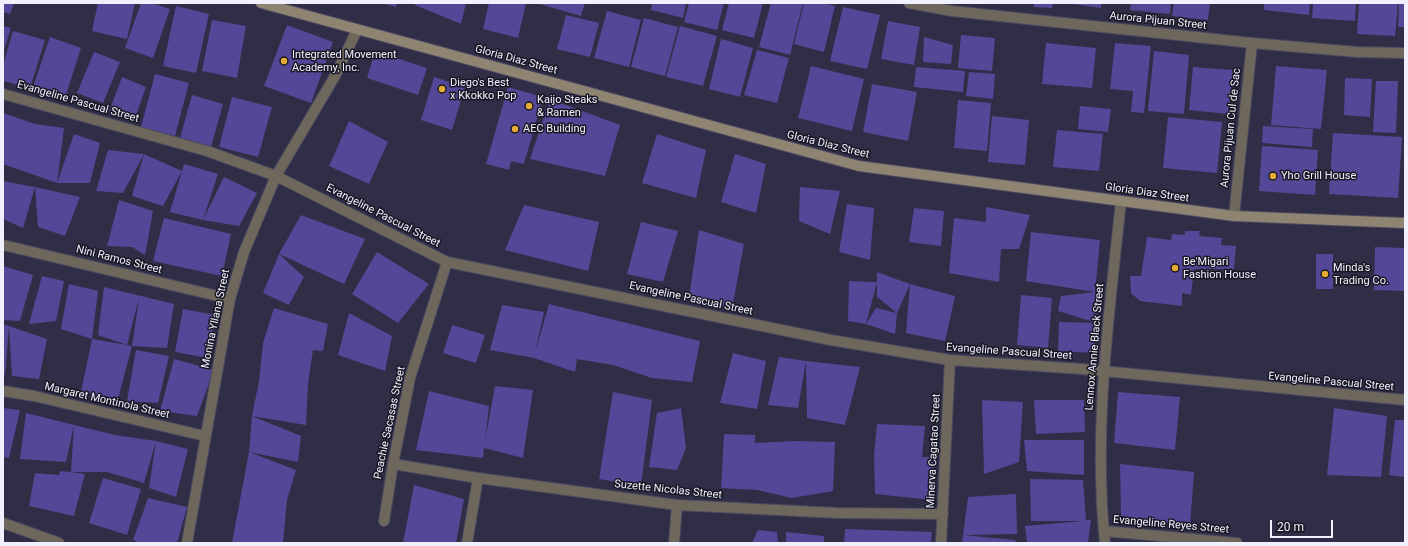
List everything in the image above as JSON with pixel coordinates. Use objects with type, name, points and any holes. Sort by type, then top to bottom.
[{"type":"street","name":"Gloria Diaz Street","points":[[261,3],[860,166],[1234,216],[1405,223]]},
{"type":"street","name":"Aurora Pijuan Street","points":[[909,3],[960,12],[1252,43],[1357,52],[1405,53]]},
{"type":"street","name":"Monina Yllana Street","points":[[187,543],[230,299],[244,252],[276,176],[335,76],[358,30]]},
{"type":"street","name":"Aurora Pijuan Cul de Sac","points":[[1234,216],[1252,43]]},
{"type":"street","name":"Evangeline Pascual Street","points":[[3,94],[207,151],[276,176],[447,262],[831,340],[950,360],[1082,369],[1103,373],[1405,400]]},
{"type":"street","name":"Lennox Annie Black Street","points":[[1105,543],[1101,466],[1103,373],[1121,202]]},
{"type":"street","name":"Nini Ramos Street","points":[[3,245],[230,299]]},
{"type":"street","name":"Peachie Sacasas Street","points":[[384,521],[393,464],[410,378],[447,262]]},
{"type":"street","name":"Minerva Cagatao Street","points":[[941,543],[950,360]]},
{"type":"street","name":"Margaret Montinola Street","points":[[3,392],[34,396],[205,436]]},
{"type":"street","name":"Suzette Nicolas Street","points":[[393,464],[478,478],[677,505],[838,513],[942,514]]},
{"type":"street","points":[[467,543],[478,478]]},
{"type":"street","points":[[674,543],[677,505]]},
{"type":"street","points":[[3,523],[59,543]]},
{"type":"street","name":"Evangeline Reyes Street","points":[[1104,531],[1237,543]]},
{"type":"building","points":[[3,3],[14,3],[10,14],[3,12]]},
{"type":"building","points":[[98,3],[135,3],[127,39],[92,31]]},
{"type":"building","points":[[141,3],[152,3],[170,9],[153,58],[125,48]]},
{"type":"building","points":[[382,3],[397,3],[396,7]]},
{"type":"building","points":[[415,3],[466,3],[461,24],[415,5]]},
{"type":"building","points":[[489,3],[526,3],[518,38],[483,29]]},
{"type":"building","points":[[536,3],[585,3],[581,16]]},
{"type":"building","points":[[652,3],[686,3],[683,18],[651,10]]},
{"type":"building","points":[[689,3],[724,3],[717,30],[684,22]]},
{"type":"building","points":[[729,3],[763,3],[754,38],[722,30]]},
{"type":"building","points":[[771,3],[803,3],[790,55],[759,47]]},
{"type":"building","points":[[804,3],[823,3],[835,6],[824,52],[794,44]]},
{"type":"building","points":[[1034,3],[1053,3],[1052,8],[1034,7]]},
{"type":"building","points":[[1066,3],[1101,3],[1101,8]]},
{"type":"building","points":[[1131,3],[1171,3],[1170,14],[1130,10]]},
{"type":"building","points":[[1174,3],[1210,3],[1208,20],[1172,16]]},
{"type":"building","points":[[1264,3],[1310,3],[1309,15],[1264,10]]},
{"type":"building","points":[[1313,3],[1356,3],[1355,21],[1312,18]]},
{"type":"building","points":[[1359,3],[1398,3],[1395,36],[1357,34]]},
{"type":"building","points":[[1399,3],[1405,3],[1405,27],[1398,27]]},
{"type":"building","points":[[176,6],[209,14],[196,73],[163,66]]},
{"type":"building","points":[[843,7],[880,15],[867,69],[830,61]]},
{"type":"building","points":[[607,11],[641,20],[629,67],[594,58]]},
{"type":"building","points":[[566,15],[599,23],[590,57],[557,49]]},
{"type":"building","points":[[644,18],[678,27],[665,76],[631,67]]},
{"type":"building","points":[[212,20],[246,26],[237,78],[202,71]]},
{"type":"building","points":[[888,21],[920,27],[914,65],[881,59]]},
{"type":"building","points":[[287,25],[333,42],[311,103],[264,86]]},
{"type":"building","points":[[3,26],[11,28],[3,53]]},
{"type":"building","points":[[680,26],[717,36],[703,86],[666,77]]},
{"type":"building","points":[[13,31],[45,40],[30,88],[3,81],[3,65]]},
{"type":"building","points":[[961,35],[995,38],[992,71],[958,68]]},
{"type":"building","points":[[50,37],[81,48],[65,98],[33,87]]},
{"type":"building","points":[[924,37],[953,45],[951,64],[923,62]]},
{"type":"building","points":[[721,39],[753,48],[740,97],[709,89]]},
{"type":"building","points":[[1046,43],[1096,48],[1092,88],[1042,84]]},
{"type":"building","points":[[1115,43],[1151,46],[1144,113],[1131,112],[1133,91],[1110,89]]},
{"type":"building","points":[[757,50],[789,58],[777,103],[744,95]]},
{"type":"building","points":[[375,51],[427,68],[418,95],[367,78]]},
{"type":"building","points":[[1154,51],[1189,55],[1184,114],[1148,111]]},
{"type":"building","points":[[94,52],[120,62],[103,103],[77,93]]},
{"type":"building","points":[[811,66],[864,79],[852,131],[798,118]]},
{"type":"building","points":[[1276,66],[1327,70],[1321,129],[1271,125]]},
{"type":"building","points":[[916,67],[965,71],[963,92],[914,87]]},
{"type":"building","points":[[1193,67],[1233,70],[1228,114],[1189,110]]},
{"type":"building","points":[[969,72],[995,74],[993,99],[966,96]]},
{"type":"building","points":[[155,74],[189,83],[175,136],[141,127]]},
{"type":"building","points":[[122,77],[146,87],[134,121],[109,112]]},
{"type":"building","points":[[434,77],[465,87],[452,130],[421,120]]},
{"type":"building","points":[[1345,78],[1372,79],[1370,117],[1344,115]]},
{"type":"building","points":[[1376,81],[1398,81],[1396,133],[1373,132]]},
{"type":"building","points":[[872,84],[917,92],[908,141],[863,132]]},
{"type":"building","name":"AEC Building","points":[[508,87],[543,97],[524,164],[511,161],[509,170],[486,164]]},
{"type":"building","points":[[192,95],[223,104],[211,147],[180,138]]},
{"type":"building","points":[[232,97],[272,107],[258,157],[219,147]]},
{"type":"building","points":[[550,99],[620,125],[605,176],[530,159]]},
{"type":"building","points":[[958,100],[991,103],[987,151],[954,148]]},
{"type":"building","points":[[1080,106],[1111,109],[1108,132],[1078,129]]},
{"type":"building","points":[[3,113],[35,124],[64,128],[57,183],[3,164]]},
{"type":"building","points":[[992,116],[1029,120],[1025,165],[988,162]]},
{"type":"building","points":[[1168,117],[1222,122],[1217,173],[1163,168]]},
{"type":"building","points":[[349,121],[388,142],[369,184],[329,166]]},
{"type":"building","points":[[1263,126],[1313,129],[1312,147],[1262,143]]},
{"type":"building","points":[[1057,130],[1103,134],[1099,171],[1053,167]]},
{"type":"building","points":[[1333,133],[1402,137],[1398,198],[1329,194]]},
{"type":"building","points":[[74,134],[100,143],[90,183],[57,183]]},
{"type":"building","points":[[657,134],[706,150],[696,198],[642,183]]},
{"type":"building","points":[[1262,146],[1318,150],[1315,195],[1259,191]]},
{"type":"building","points":[[108,150],[144,154],[123,193],[96,191]]},
{"type":"building","points":[[144,154],[182,171],[163,206],[132,196]]},
{"type":"building","points":[[735,154],[766,164],[756,213],[721,202]]},
{"type":"building","points":[[184,164],[218,174],[203,220],[170,212]]},
{"type":"building","points":[[224,177],[257,193],[239,226],[203,220]]},
{"type":"building","points":[[3,181],[35,187],[23,228],[3,219]]},
{"type":"building","points":[[35,187],[80,197],[65,236],[38,227]]},
{"type":"building","points":[[800,187],[840,191],[830,234],[799,221]]},
{"type":"building","points":[[119,200],[153,211],[145,255],[132,247],[107,246]]},
{"type":"building","points":[[847,204],[874,208],[870,260],[839,252]]},
{"type":"building","points":[[524,205],[599,222],[588,271],[505,250]]},
{"type":"building","points":[[986,207],[1030,215],[1019,249],[1001,249],[999,282],[949,273],[954,218],[986,222]]},
{"type":"building","points":[[914,208],[944,211],[941,246],[909,242]]},
{"type":"building","points":[[301,215],[365,239],[344,284],[279,254]]},
{"type":"building","points":[[164,218],[231,234],[222,276],[153,261]]},
{"type":"building","points":[[641,222],[678,231],[663,282],[627,274]]},
{"type":"building","points":[[699,230],[744,244],[732,309],[689,297]]},
{"type":"building","name":"Be'Migari Fashion House","points":[[1185,231],[1200,231],[1199,236],[1222,238],[1221,245],[1236,246],[1234,269],[1194,269],[1191,295],[1182,293],[1182,306],[1140,301],[1131,293],[1130,276],[1141,276],[1147,237],[1171,240],[1172,234],[1185,235]]},
{"type":"building","points":[[1031,232],[1100,240],[1095,292],[1026,281]]},
{"type":"building","points":[[1375,247],[1405,248],[1405,291],[1374,290]]},
{"type":"building","points":[[377,252],[429,284],[398,323],[352,294]]},
{"type":"building","points":[[279,254],[304,277],[289,305],[263,293]]},
{"type":"building","name":"Minda's Trading Co.","points":[[1316,254],[1333,254],[1333,289],[1316,289]]},
{"type":"building","points":[[3,266],[33,275],[20,321],[3,320]]},
{"type":"building","points":[[877,272],[910,284],[897,313],[877,297]]},
{"type":"building","points":[[42,276],[64,281],[56,321],[29,324]]},
{"type":"building","points":[[849,281],[877,282],[866,324],[848,321]]},
{"type":"building","points":[[69,284],[98,291],[92,339],[61,329]]},
{"type":"building","points":[[910,284],[955,296],[945,341],[906,333]]},
{"type":"building","points":[[104,287],[174,304],[167,348],[132,346],[139,298],[127,345],[98,335]]},
{"type":"building","points":[[1095,292],[1097,323],[1058,311],[1061,296]]},
{"type":"building","points":[[1021,295],[1052,298],[1048,348],[1017,345]]},
{"type":"building","points":[[549,304],[700,341],[692,382],[652,378],[613,365],[577,359],[575,372],[534,358],[490,350],[502,305],[544,312],[535,353]]},
{"type":"building","points":[[274,308],[328,324],[323,351],[313,350],[308,383],[306,425],[252,416],[259,381],[263,343]]},
{"type":"building","points":[[876,308],[897,313],[895,334],[866,324]]},
{"type":"building","points":[[183,309],[215,315],[208,358],[175,352]]},
{"type":"building","points":[[349,313],[392,336],[385,371],[338,355]]},
{"type":"building","points":[[1059,322],[1097,323],[1094,353],[1058,351]]},
{"type":"building","points":[[3,324],[9,326],[5,375],[3,374]]},
{"type":"building","points":[[452,325],[485,335],[476,363],[443,353]]},
{"type":"building","points":[[9,326],[47,339],[39,379],[12,376]]},
{"type":"building","points":[[92,339],[132,346],[118,399],[81,392]]},
{"type":"building","points":[[136,350],[169,356],[158,403],[127,401]]},
{"type":"building","points":[[733,353],[766,361],[757,409],[720,403]]},
{"type":"building","points":[[779,357],[806,361],[798,408],[768,405]]},
{"type":"building","points":[[174,359],[214,370],[197,416],[160,411]]},
{"type":"building","points":[[806,361],[860,367],[845,425],[807,418]]},
{"type":"building","points":[[495,386],[533,390],[523,458],[484,448],[483,458],[416,450],[429,391],[489,406],[485,441]]},
{"type":"building","points":[[613,392],[652,400],[641,486],[599,479]]},
{"type":"building","points":[[1118,392],[1180,397],[1175,450],[1114,443]]},
{"type":"building","points":[[982,400],[1023,402],[1019,462],[984,474]]},
{"type":"building","points":[[1034,400],[1084,400],[1085,432],[1036,434]]},
{"type":"building","points":[[3,408],[20,410],[9,458],[3,457]]},
{"type":"building","points":[[681,408],[686,448],[677,470],[649,467],[657,413]]},
{"type":"building","points":[[1334,408],[1387,416],[1381,477],[1327,475]]},
{"type":"building","points":[[26,413],[74,425],[66,462],[20,459]]},
{"type":"building","points":[[252,416],[301,436],[298,462],[249,452]]},
{"type":"building","points":[[1395,420],[1405,420],[1405,477],[1389,475]]},
{"type":"building","points":[[877,424],[925,426],[922,457],[935,457],[933,500],[875,494],[874,455]]},
{"type":"building","points":[[74,425],[115,435],[156,441],[144,483],[107,472],[71,472]]},
{"type":"building","points":[[724,434],[755,435],[755,443],[793,441],[835,442],[833,491],[792,498],[757,490],[721,488]]},
{"type":"building","points":[[1024,440],[1084,440],[1084,475],[1027,471]]},
{"type":"building","points":[[156,441],[188,449],[176,497],[149,488]]},
{"type":"building","points":[[249,452],[296,470],[287,500],[283,543],[232,543]]},
{"type":"building","points":[[1120,464],[1194,472],[1190,526],[1121,516]]},
{"type":"building","points":[[60,471],[85,474],[74,516],[29,506],[35,473],[59,475]]},
{"type":"building","points":[[103,478],[141,489],[127,535],[89,523]]},
{"type":"building","points":[[1030,479],[1083,480],[1086,520],[1091,520],[1088,543],[1027,543],[1025,526],[1083,521],[1031,521]]},
{"type":"building","points":[[414,485],[464,499],[456,543],[403,543]]},
{"type":"building","points":[[1016,494],[1017,534],[963,535],[968,497]]},
{"type":"building","points":[[148,498],[187,507],[177,543],[140,543],[133,540]]},
{"type":"building","points":[[845,529],[932,532],[931,543],[844,543]]},
{"type":"building","points":[[758,530],[777,532],[778,543],[752,543]]},
{"type":"building","points":[[786,532],[824,536],[824,543],[786,543]]},
{"type":"building","points":[[963,535],[1015,540],[1016,543],[962,543]]},
{"type":"place","name":"Integrated Movement Academy, Inc.","points":[[284,61]]},
{"type":"place","name":"Diego's Best x Kkokko Pop","points":[[442,89]]},
{"type":"place","name":"Kaijo Steaks & Ramen","points":[[529,106]]},
{"type":"place","name":"AEC Building","points":[[515,129]]},
{"type":"place","name":"Yho Grill House","points":[[1273,176]]},
{"type":"place","name":"Be'Migari Fashion House","points":[[1175,268]]},
{"type":"place","name":"Minda's Trading Co.","points":[[1325,274]]}]
